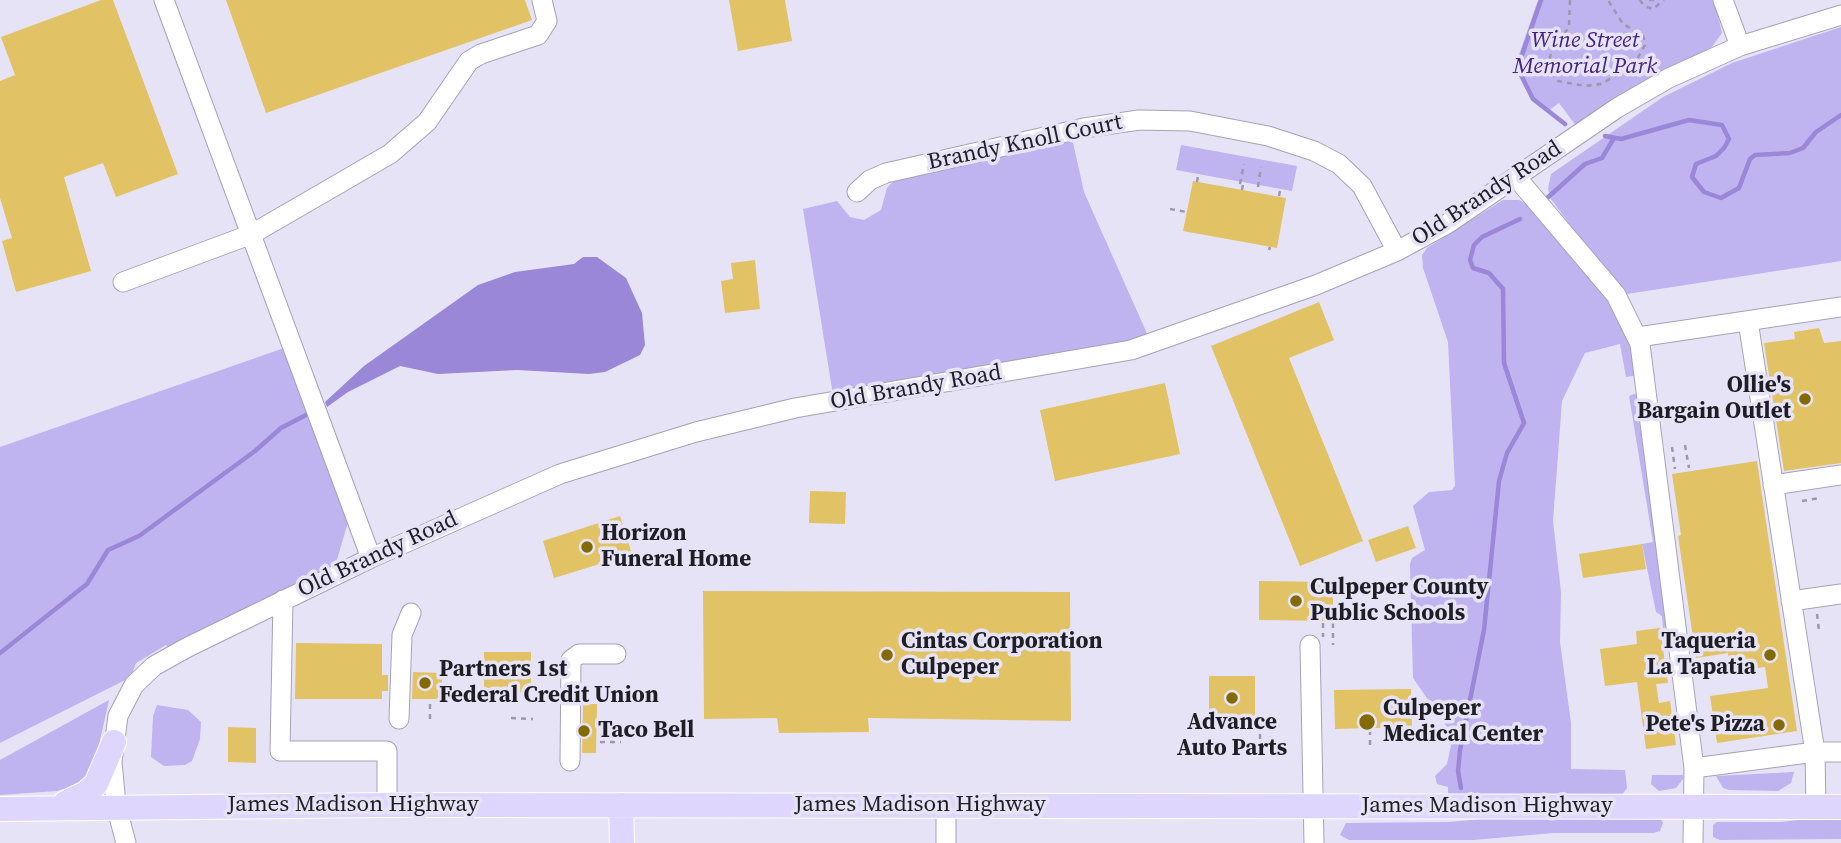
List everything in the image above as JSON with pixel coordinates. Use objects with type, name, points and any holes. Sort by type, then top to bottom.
[{"type":"main road","points":[[40,806],[67,802],[92,789],[114,742]]},
{"type":"main road","name":"James Madison Highway","points":[[0,808],[116,805],[1841,807]]},
{"type":"main road","points":[[621,805],[622,843]]},
{"type":"street","points":[[164,0],[371,558]]},
{"type":"street","points":[[123,282],[252,234],[390,154],[427,122],[469,61],[481,54],[538,35],[547,21],[542,0]]},
{"type":"street","points":[[1723,0],[1740,47]]},
{"type":"street","name":"Old Brandy Road","points":[[126,843],[116,805],[114,742],[125,700],[146,671],[283,600],[512,493],[615,456],[745,419],[795,408],[1106,356],[1151,345],[1315,285],[1397,251],[1447,224],[1642,92],[1740,47],[1841,15]]},
{"type":"street","name":"Brandy Knoll Court","points":[[857,192],[870,180],[886,173],[1084,128],[1139,120],[1190,121],[1268,136],[1314,151],[1339,164],[1362,186],[1397,251]]},
{"type":"street","points":[[1516,177],[1616,295],[1638,337],[1656,449],[1694,768],[1693,843]]},
{"type":"street","points":[[1638,337],[1841,307]]},
{"type":"street","points":[[1748,321],[1815,752],[1816,807]]},
{"type":"street","points":[[1773,485],[1841,475]]},
{"type":"street","points":[[1791,601],[1841,594]]},
{"type":"street","points":[[283,600],[280,751],[387,751],[387,805]]},
{"type":"street","points":[[399,719],[402,635],[411,613]]},
{"type":"street","points":[[1310,645],[1314,843]]},
{"type":"street","points":[[570,761],[570,662],[579,654],[616,654]]},
{"type":"street","points":[[1694,768],[1815,752],[1841,752]]},
{"type":"street","points":[[946,806],[946,843]]},
{"type":"path","points":[[1570,0],[1570,24],[1550,55],[1548,70],[1558,81],[1580,86],[1597,85],[1616,76],[1636,61],[1644,47],[1643,35],[1623,24],[1609,1],[1615,0]]},
{"type":"path","points":[[1652,0],[1653,9]]},
{"type":"path","points":[[1635,8],[1641,2],[1653,9],[1663,1],[1669,6]]},
{"type":"path","points":[[1659,6],[1663,12]]},
{"type":"path","points":[[1643,14],[1646,7]]},
{"type":"path","points":[[1242,190],[1244,163]]},
{"type":"path","points":[[1258,187],[1261,167]]},
{"type":"path","points":[[1197,181],[1198,176]]},
{"type":"path","points":[[1279,197],[1280,191]]},
{"type":"path","points":[[1170,209],[1187,212]]},
{"type":"path","points":[[1685,445],[1689,468]]},
{"type":"path","points":[[1672,447],[1675,469]]},
{"type":"path","points":[[1802,501],[1820,498]]},
{"type":"path","points":[[1816,611],[1819,631]]},
{"type":"path","points":[[1333,623],[1333,645]]},
{"type":"path","points":[[430,700],[430,719]]},
{"type":"path","points":[[511,719],[533,719]]},
{"type":"path","points":[[1260,749],[1260,726],[1280,726]]},
{"type":"path","points":[[1270,726],[1271,749]]},
{"type":"path","points":[[1370,730],[1370,748]]},
{"type":"path","points":[[600,742],[621,742]]},
{"type":"green space","name":"Wine Street Memorial Park","points":[[1538,0],[1714,0],[1722,33],[1711,48],[1577,127],[1559,103],[1548,111],[1531,99],[1515,66]]},
{"type":"green space","points":[[1841,27],[1841,261],[1627,294],[1584,244],[1551,199],[1548,189],[1551,174],[1663,97],[1732,63]]},
{"type":"green space","points":[[1072,138],[1084,192],[1149,338],[833,395],[803,209],[837,201],[850,217],[864,220],[881,210],[887,188],[895,179]]},
{"type":"green space","points":[[1181,145],[1297,166],[1292,191],[1176,170]]},
{"type":"green space","points":[[1503,200],[1519,200],[1530,206],[1625,320],[1639,375],[1626,377],[1620,344],[1585,353],[1562,401],[1553,521],[1561,592],[1560,642],[1571,723],[1571,769],[1625,770],[1627,788],[1622,795],[1448,797],[1448,787],[1437,784],[1435,776],[1447,764],[1453,736],[1413,678],[1410,564],[1412,558],[1425,550],[1413,506],[1429,492],[1452,490],[1455,486],[1448,342],[1423,268],[1422,255],[1427,248]]},
{"type":"green space","points":[[287,347],[348,522],[336,563],[320,575],[169,648],[166,645],[136,663],[131,677],[0,743],[0,447]]},
{"type":"green space","points":[[1639,395],[1668,627],[1663,628],[1662,616],[1656,612],[1642,544],[1653,542],[1629,396]]},
{"type":"green space","points":[[109,700],[92,776],[87,774],[77,785],[57,791],[0,795],[0,760]]},
{"type":"green space","points":[[157,705],[188,710],[201,722],[200,739],[192,761],[185,765],[164,766],[151,757],[153,716]]},
{"type":"green space","points":[[1794,772],[1791,783],[1778,791],[1729,790],[1723,788],[1716,776]]},
{"type":"green space","points":[[1652,775],[1683,775],[1683,779],[1676,788],[1659,791],[1651,784]]},
{"type":"green space","points":[[1841,815],[1841,839],[1720,840],[1713,837],[1713,825],[1717,822],[1781,822]]},
{"type":"green space","points":[[1504,817],[1661,819],[1663,823],[1660,831],[1654,833],[1554,833],[1473,840],[1349,840],[1340,835],[1346,823],[1449,822]]},
{"type":"shaded area","points":[[583,257],[597,257],[626,278],[642,313],[645,345],[640,355],[605,372],[589,374],[517,370],[438,374],[400,366],[348,392],[327,407],[325,402],[364,366],[478,285],[515,272],[574,264]]},
{"type":"building","points":[[101,0],[113,0],[178,174],[116,197],[103,163],[64,177],[91,271],[16,292],[2,241],[12,238],[0,198],[0,81],[15,75],[1,37]]},
{"type":"building","points":[[226,0],[525,0],[532,20],[266,113]]},
{"type":"building","points":[[729,0],[785,0],[792,41],[738,51]]},
{"type":"building","points":[[1193,181],[1286,198],[1277,248],[1183,231]]},
{"type":"building","points":[[755,260],[760,309],[725,313],[721,281],[733,279],[731,263]]},
{"type":"building","points":[[1319,302],[1334,340],[1289,358],[1363,541],[1300,566],[1211,346]]},
{"type":"building","name":"Ollie's Bargain Outlet","points":[[1819,328],[1824,343],[1841,341],[1841,463],[1784,471],[1764,343],[1795,339],[1794,332]]},
{"type":"building","points":[[1165,383],[1180,454],[1055,481],[1040,410]]},
{"type":"building","points":[[1757,461],[1797,731],[1717,743],[1710,696],[1768,688],[1765,667],[1731,672],[1728,653],[1696,658],[1672,474]]},
{"type":"building","points":[[810,491],[846,492],[845,524],[809,523]]},
{"type":"building","name":"Horizon Funeral Home","points":[[620,516],[632,554],[554,578],[543,541]]},
{"type":"building","points":[[1408,526],[1416,548],[1376,562],[1368,540]]},
{"type":"building","points":[[1642,544],[1646,569],[1583,578],[1579,554]]},
{"type":"building","name":"Culpeper County Public Schools","points":[[1259,581],[1333,582],[1333,621],[1259,620]]},
{"type":"building","name":"Cintas Corporation Culpeper","points":[[703,591],[1070,592],[1071,721],[868,718],[869,732],[779,733],[777,718],[704,719]]},
{"type":"building","points":[[1660,628],[1668,683],[1656,684],[1659,703],[1670,701],[1676,745],[1646,749],[1637,682],[1605,686],[1600,649],[1637,644],[1636,631]]},
{"type":"building","points":[[296,643],[382,644],[382,675],[388,675],[388,691],[382,691],[382,699],[295,699]]},
{"type":"building","points":[[484,652],[531,652],[531,692],[484,694]]},
{"type":"building","name":"Partners 1st Federal Credit Union","points":[[413,672],[442,673],[442,699],[412,699]]},
{"type":"building","name":"Advance Auto Parts","points":[[1209,676],[1255,676],[1255,724],[1209,724]]},
{"type":"building","points":[[1411,689],[1412,727],[1335,729],[1334,690]]},
{"type":"building","points":[[583,704],[597,704],[596,753],[582,753]]},
{"type":"building","points":[[228,727],[256,728],[256,763],[228,762]]},
{"type":"waterway","points":[[1541,0],[1521,58],[1520,73],[1533,99],[1565,124]]},
{"type":"waterway","points":[[1605,136],[1621,139],[1689,120],[1722,125],[1729,139],[1724,148],[1716,156],[1696,164],[1692,177],[1704,192],[1721,198],[1739,188],[1750,159],[1755,155],[1790,153],[1803,148],[1816,132],[1841,115]]},
{"type":"waterway","points":[[1545,200],[1585,164],[1602,158],[1614,138]]},
{"type":"waterway","points":[[1461,788],[1458,771],[1460,750],[1484,630],[1499,481],[1507,453],[1524,423],[1504,363],[1503,289],[1489,273],[1473,268],[1470,260],[1474,245],[1482,237],[1520,219]]},
{"type":"waterway","points":[[0,653],[87,584],[108,550],[139,536],[255,451],[281,428],[306,415]]},
{"type":"place","name":"Ollie's Bargain Outlet","points":[[1805,399]]},
{"type":"place","name":"Horizon Funeral Home","points":[[587,547]]},
{"type":"place","name":"Culpeper County Public Schools","points":[[1296,601]]},
{"type":"place","name":"Cintas Corporation Culpeper","points":[[887,655]]},
{"type":"place","name":"Taqueria La Tapatia","points":[[1770,655]]},
{"type":"place","name":"Partners 1st Federal Credit Union","points":[[425,683]]},
{"type":"place","name":"Advance Auto Parts","points":[[1232,698]]},
{"type":"place","name":"Culpeper Medical Center","points":[[1367,722]]},
{"type":"place","name":"Pete's Pizza","points":[[1779,725]]},
{"type":"place","name":"Taco Bell","points":[[584,731]]}]
